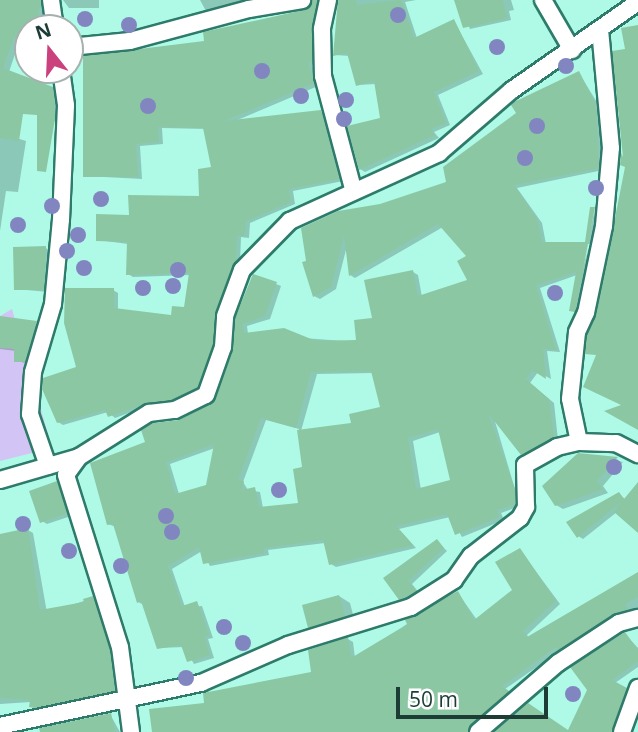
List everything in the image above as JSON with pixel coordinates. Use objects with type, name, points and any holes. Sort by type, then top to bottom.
[{"type":"street","points":[[84,46],[130,41],[248,9],[302,0]]},
{"type":"street","points":[[328,0],[322,29],[323,76],[353,189]]},
{"type":"street","points":[[542,0],[572,50]]},
{"type":"street","points":[[0,480],[79,457],[149,413],[175,410],[206,396],[223,347],[225,316],[242,270],[290,221],[353,189],[439,153],[512,90],[638,2]]},
{"type":"street","points":[[579,442],[570,398],[577,331],[586,313],[604,226],[611,148],[600,30]]},
{"type":"street","points":[[48,466],[30,414],[33,372],[53,304],[61,220],[66,105],[63,84]]},
{"type":"street","points":[[0,726],[201,682],[288,645],[411,607],[454,580],[471,556],[520,518],[526,507],[525,465],[557,447],[579,442],[617,443],[638,454]]},
{"type":"street","points":[[79,457],[66,475],[117,636],[131,732]]},
{"type":"street","points":[[478,732],[558,663],[619,623],[638,618]]},
{"type":"street","points":[[622,732],[638,688]]},
{"type":"shaded area","points":[[12,309],[52,448],[0,461],[0,316]]},
{"type":"building","points":[[0,0],[41,0],[38,14],[14,14],[14,37],[3,68],[14,72],[14,84],[45,84],[53,87],[55,119],[46,172],[37,171],[37,115],[23,114],[19,141],[0,138]]},
{"type":"building","points":[[312,0],[317,0],[312,61],[308,62],[314,83],[224,121],[321,110],[339,179],[289,189],[291,202],[246,221],[244,236],[237,236],[236,261],[215,312],[213,345],[198,387],[172,400],[147,403],[108,417],[105,410],[57,423],[42,389],[43,378],[76,367],[64,323],[65,288],[114,288],[114,308],[171,315],[172,306],[184,307],[189,273],[126,275],[127,242],[96,241],[96,214],[129,215],[128,195],[199,196],[198,169],[211,167],[203,128],[158,127],[159,142],[136,144],[138,177],[83,177],[84,56],[204,41],[203,32],[304,10]]},
{"type":"building","points":[[338,0],[356,0],[357,5],[401,0],[414,38],[454,19],[479,71],[434,92],[446,123],[431,129],[435,135],[359,170],[347,126],[380,118],[374,81],[356,86],[347,53],[333,56]]},
{"type":"building","points":[[454,0],[503,0],[507,18],[463,28]]},
{"type":"building","points":[[638,25],[638,430],[604,411],[621,405],[583,387],[596,355],[585,354],[587,335],[596,315],[625,167],[620,165],[621,153],[623,157],[612,51],[625,49],[621,28]]},
{"type":"building","points":[[579,71],[596,105],[599,168],[514,185],[537,219],[542,242],[585,242],[590,207],[595,207],[575,312],[569,311],[576,272],[536,285],[556,350],[543,349],[546,379],[532,370],[526,379],[549,399],[554,437],[521,455],[488,413],[515,489],[515,504],[497,510],[499,517],[455,535],[447,514],[396,526],[413,545],[329,565],[323,540],[264,548],[264,553],[203,564],[199,547],[168,566],[182,606],[197,601],[209,635],[204,637],[210,655],[187,662],[181,645],[157,649],[141,601],[137,603],[113,524],[107,525],[90,463],[145,442],[141,430],[153,423],[179,420],[215,399],[233,350],[235,318],[253,274],[277,282],[265,316],[242,324],[244,333],[284,328],[316,341],[356,340],[354,320],[372,318],[364,280],[413,270],[418,296],[467,280],[457,261],[466,256],[438,224],[349,276],[344,235],[331,287],[313,297],[302,262],[306,261],[301,228],[338,211],[380,204],[446,182],[443,167],[516,113],[511,105]],"holes":[[[371,371],[380,407],[349,414],[351,423],[297,430],[302,467],[293,469],[298,503],[259,507],[255,487],[242,490],[244,481],[238,480],[261,418],[296,428],[311,372]],[[438,429],[450,480],[416,489],[408,438]],[[214,444],[206,485],[175,494],[166,462]]]},
{"type":"building","points":[[46,246],[44,290],[14,290],[13,247]]},
{"type":"building","points":[[0,316],[37,321],[25,362],[14,362],[14,349],[0,348]]},
{"type":"building","points":[[578,453],[618,457],[597,481],[603,489],[555,506],[542,486]]},
{"type":"building","points":[[57,481],[67,513],[40,523],[29,491]]},
{"type":"building","points":[[638,482],[638,533],[614,512],[621,502],[577,538],[566,522],[619,492],[624,499]]},
{"type":"building","points":[[28,528],[40,610],[84,602],[83,599],[93,596],[110,649],[115,691],[35,708],[29,707],[30,700],[0,698],[0,534]]},
{"type":"building","points":[[437,539],[444,548],[408,581],[417,591],[399,600],[383,578]]},
{"type":"building","points":[[520,548],[556,601],[523,631],[527,637],[638,572],[638,597],[625,604],[628,610],[613,614],[558,650],[556,647],[502,686],[509,691],[468,732],[152,732],[149,709],[204,703],[203,693],[311,672],[308,650],[348,637],[351,658],[407,624],[405,620],[458,591],[474,620],[512,590],[495,562]]},
{"type":"building","points":[[339,595],[345,616],[308,628],[302,605]]},
{"type":"building","points":[[625,632],[638,650],[638,661],[612,680],[627,688],[612,732],[494,732],[528,703],[568,730],[587,690],[570,667]]},
{"type":"building","points":[[111,713],[115,732],[40,732],[39,728]]}]
